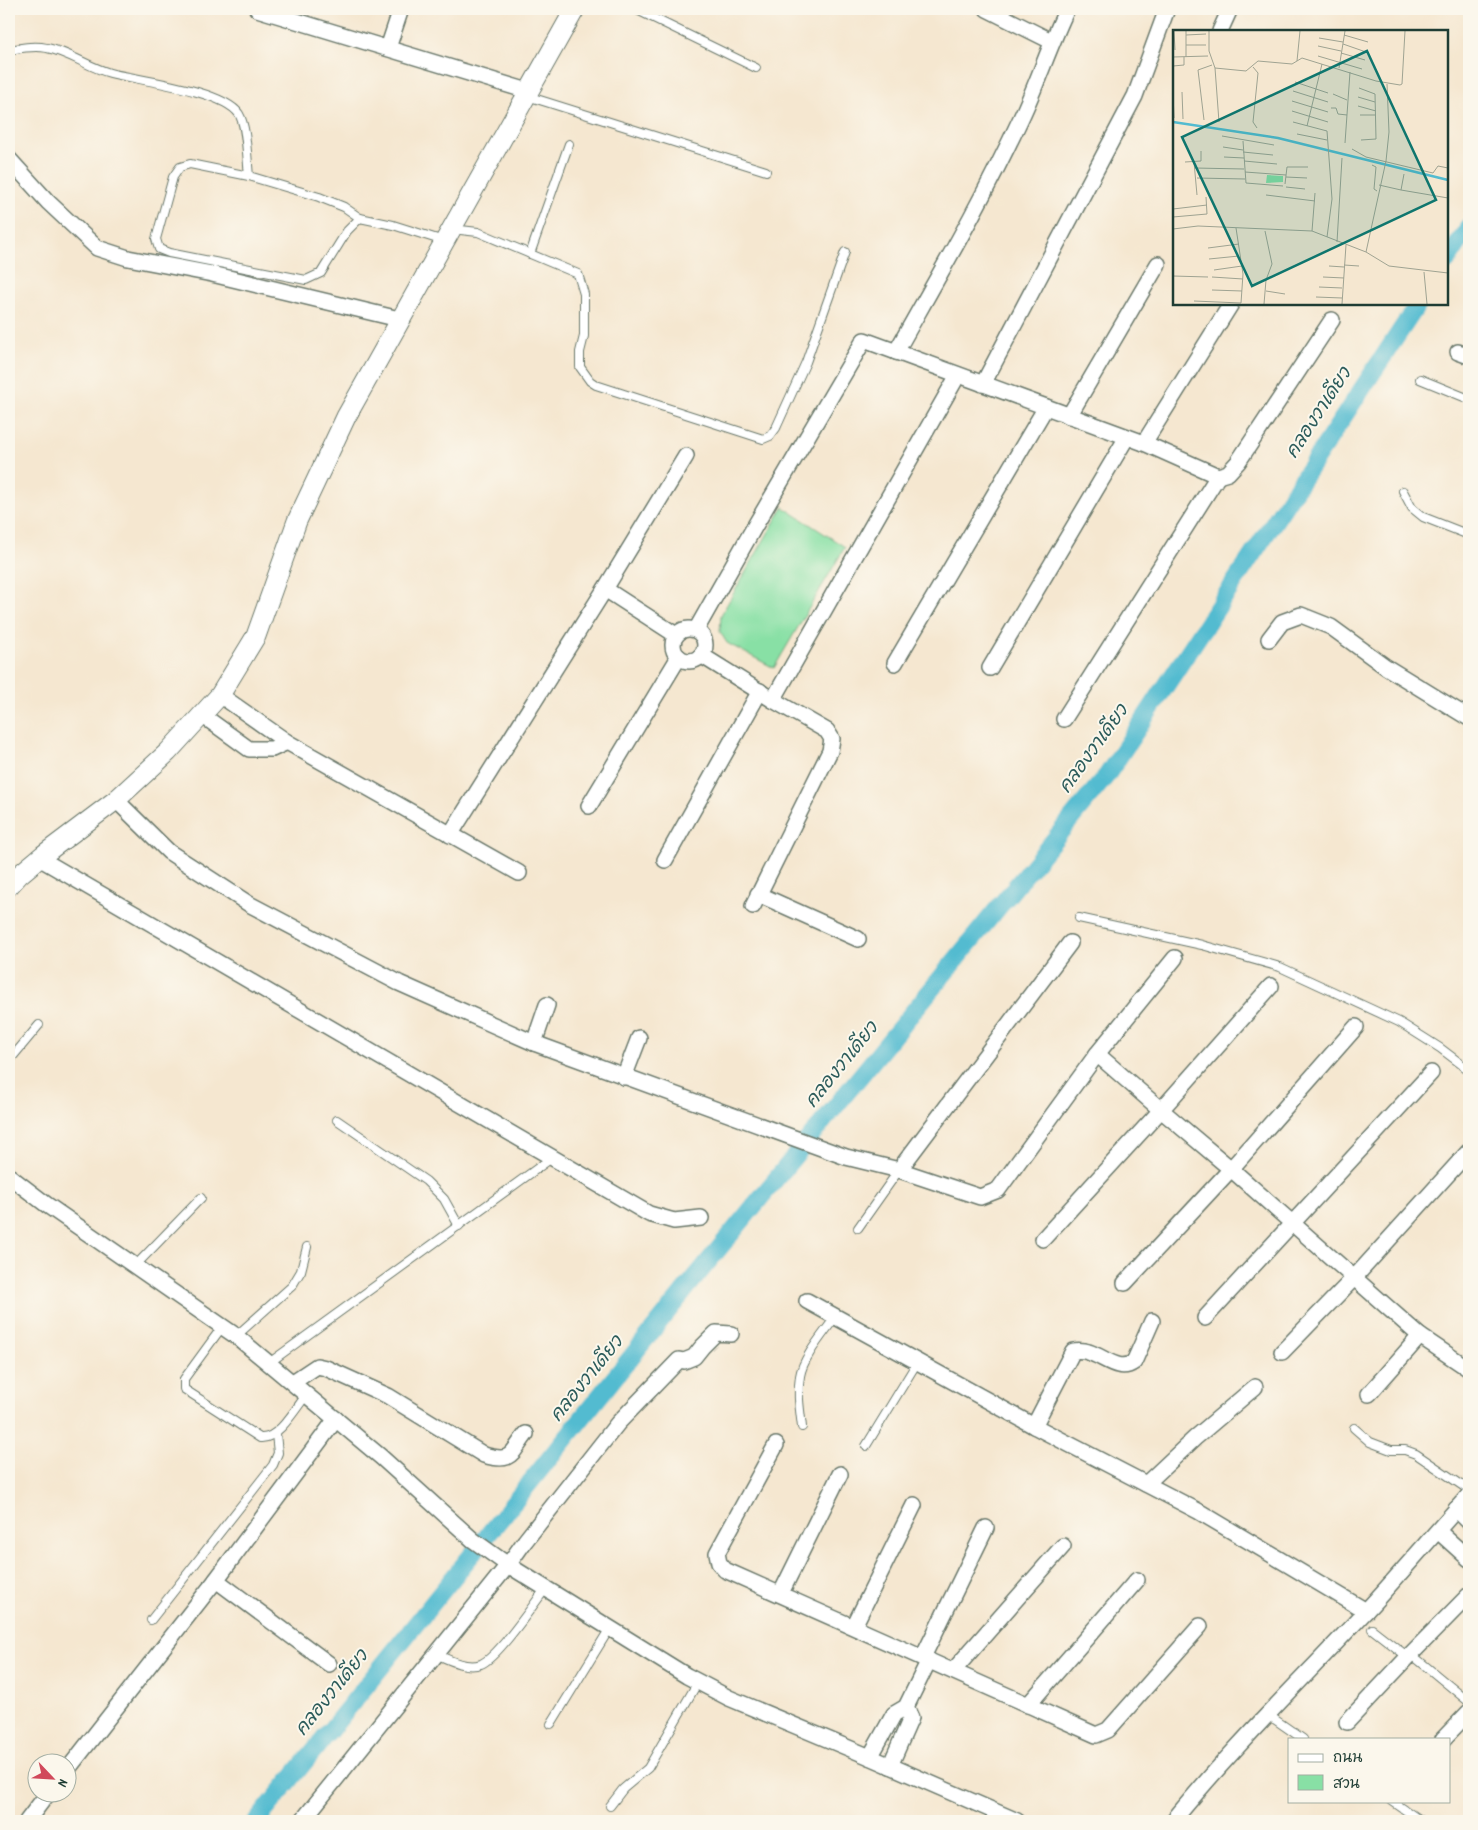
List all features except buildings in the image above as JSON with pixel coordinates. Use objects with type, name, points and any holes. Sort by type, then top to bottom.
[{"type":"street","points":[[257,9],[294,14],[388,48],[526,93]]},
{"type":"street","points":[[388,48],[401,9]]},
{"type":"street","points":[[9,886],[39,858],[116,800],[168,752],[220,695],[256,636],[297,521],[346,417],[574,9]]},
{"type":"street","points":[[987,9],[1051,41]]},
{"type":"street","points":[[896,352],[984,196],[1022,116],[1051,41],[1067,9]]},
{"type":"street","points":[[983,384],[1135,96],[1167,9]]},
{"type":"street","points":[[1220,30],[1230,9]]},
{"type":"street","points":[[9,159],[48,202],[97,248],[128,258],[212,274],[400,319]]},
{"type":"street","points":[[1069,416],[1158,264]]},
{"type":"street","points":[[1144,443],[1230,305]]},
{"type":"street","points":[[696,630],[864,340],[1144,443],[1218,476],[1228,473],[1238,462],[1332,320]]},
{"type":"street","points":[[773,700],[958,375]]},
{"type":"street","points":[[895,663],[1046,407]]},
{"type":"street","points":[[990,668],[1127,437]]},
{"type":"street","points":[[450,835],[605,589],[686,456]]},
{"type":"street","points":[[1064,719],[1218,476]]},
{"type":"street","points":[[605,589],[676,635]]},
{"type":"street","points":[[1269,639],[1282,622],[1301,615],[1331,627],[1386,667],[1469,718]]},
{"type":"street","points":[[687,629],[696,630],[700,633],[705,642],[701,655],[692,660],[679,657],[673,644],[676,635],[687,629]]},
{"type":"street","points":[[701,655],[827,731],[832,739],[830,751],[755,900],[858,939]]},
{"type":"street","points":[[589,806],[679,657]]},
{"type":"street","points":[[665,860],[760,691]]},
{"type":"street","points":[[220,695],[287,742],[519,873]]},
{"type":"street","points":[[202,715],[249,749],[272,749],[287,742]]},
{"type":"street","points":[[116,800],[169,852],[249,904],[399,983],[534,1044],[846,1157],[899,1170],[980,1197],[998,1190],[1097,1054],[1175,958]]},
{"type":"street","points":[[39,858],[649,1214],[674,1220],[701,1218]]},
{"type":"street","points":[[899,1170],[1070,943]]},
{"type":"street","points":[[1043,1239],[1271,986]]},
{"type":"street","points":[[534,1044],[547,1005]]},
{"type":"street","points":[[1125,1283],[1231,1169],[1356,1027]]},
{"type":"street","points":[[624,1077],[639,1038]]},
{"type":"street","points":[[1097,1054],[1420,1336],[1469,1369]]},
{"type":"street","points":[[1205,1318],[1431,1073]]},
{"type":"street","points":[[1282,1352],[1354,1278],[1469,1152]]},
{"type":"street","points":[[9,1176],[47,1205],[236,1336],[307,1394],[473,1540],[503,1562],[698,1682],[730,1698],[1017,1821]]},
{"type":"street","points":[[807,1301],[1034,1426],[1198,1511],[1366,1611]]},
{"type":"street","points":[[1034,1426],[1073,1351],[1081,1349],[1122,1367],[1129,1366],[1134,1362],[1152,1321]]},
{"type":"street","points":[[302,1821],[436,1654],[503,1562],[618,1423],[679,1360],[684,1361],[694,1357],[716,1333],[731,1334]]},
{"type":"street","points":[[1369,1394],[1420,1336]]},
{"type":"street","points":[[293,1382],[317,1366],[326,1368],[388,1396],[484,1455],[500,1460],[509,1457],[526,1434]]},
{"type":"street","points":[[1146,1484],[1194,1438],[1255,1387]]},
{"type":"street","points":[[78,1756],[216,1580],[336,1419]]},
{"type":"street","points":[[776,1445],[717,1553],[718,1562],[726,1570],[1096,1735],[1108,1730],[1200,1626]]},
{"type":"street","points":[[781,1593],[840,1474]]},
{"type":"street","points":[[1173,1821],[1267,1714],[1366,1611],[1469,1494]]},
{"type":"street","points":[[854,1626],[914,1506]]},
{"type":"street","points":[[1456,1510],[1469,1522]]},
{"type":"street","points":[[870,1757],[894,1714],[906,1707],[986,1528]]},
{"type":"street","points":[[1438,1531],[1469,1558]]},
{"type":"street","points":[[953,1671],[1063,1546]]},
{"type":"street","points":[[216,1580],[329,1664]]},
{"type":"street","points":[[1028,1705],[1137,1580]]},
{"type":"street","points":[[1347,1722],[1469,1595]]},
{"type":"street","points":[[890,1766],[911,1718],[906,1707]]},
{"type":"street","points":[[1445,1738],[1469,1712]]},
{"type":"street","points":[[27,1821],[41,1802]]},
{"type":"lane","points":[[635,9],[756,68]]},
{"type":"lane","points":[[9,50],[28,47],[46,48],[70,55],[108,73],[161,82],[200,93],[226,104],[238,112],[245,128],[249,176]]},
{"type":"lane","points":[[526,93],[766,171]]},
{"type":"lane","points":[[530,254],[569,144]]},
{"type":"lane","points":[[360,218],[347,231],[321,273],[306,280],[169,253],[159,249],[156,238],[172,177],[180,167],[190,164],[249,176],[327,200],[344,207],[360,218],[447,235],[478,232],[578,274],[584,294],[584,336],[580,352],[580,367],[590,381],[596,385],[763,439],[770,436],[776,428],[806,362],[845,252]]},
{"type":"lane","points":[[1420,379],[1469,399]]},
{"type":"lane","points":[[1403,491],[1412,508],[1423,517],[1469,535]]},
{"type":"lane","points":[[1079,918],[1202,945],[1280,967],[1399,1022],[1440,1048],[1469,1070]]},
{"type":"lane","points":[[9,1060],[39,1025]]},
{"type":"lane","points":[[337,1120],[426,1181],[444,1199],[459,1226]]},
{"type":"lane","points":[[269,1363],[554,1157]]},
{"type":"lane","points":[[858,1228],[899,1170]]},
{"type":"lane","points":[[135,1266],[202,1198]]},
{"type":"lane","points":[[236,1336],[292,1286],[301,1271],[308,1247]]},
{"type":"lane","points":[[802,1427],[798,1396],[800,1374],[807,1359],[836,1316]]},
{"type":"lane","points":[[222,1327],[184,1379],[184,1389],[260,1438],[267,1438],[276,1434],[307,1394]]},
{"type":"lane","points":[[866,1446],[918,1361]]},
{"type":"lane","points":[[1354,1428],[1370,1442],[1391,1450],[1405,1450],[1416,1454],[1469,1490]]},
{"type":"lane","points":[[151,1620],[273,1465],[278,1453],[276,1434]]},
{"type":"lane","points":[[436,1654],[461,1664],[480,1664],[493,1656],[546,1588]]},
{"type":"lane","points":[[551,1724],[610,1628]]},
{"type":"lane","points":[[1372,1628],[1469,1702]]},
{"type":"lane","points":[[610,1806],[622,1789],[648,1768],[698,1682]]},
{"type":"lane","points":[[1267,1714],[1302,1738]]},
{"type":"lane","points":[[1393,1802],[1420,1821]]},
{"type":"green space","points":[[783,507],[845,547],[774,668],[727,643],[720,632],[721,615]]},
{"type":"waterway","name":"คลองวาเดียว","points":[[1448,259],[1469,227]]},
{"type":"waterway","name":"คลองวาเดียว","points":[[257,1821],[694,1279],[1107,775],[1417,305]]}]
